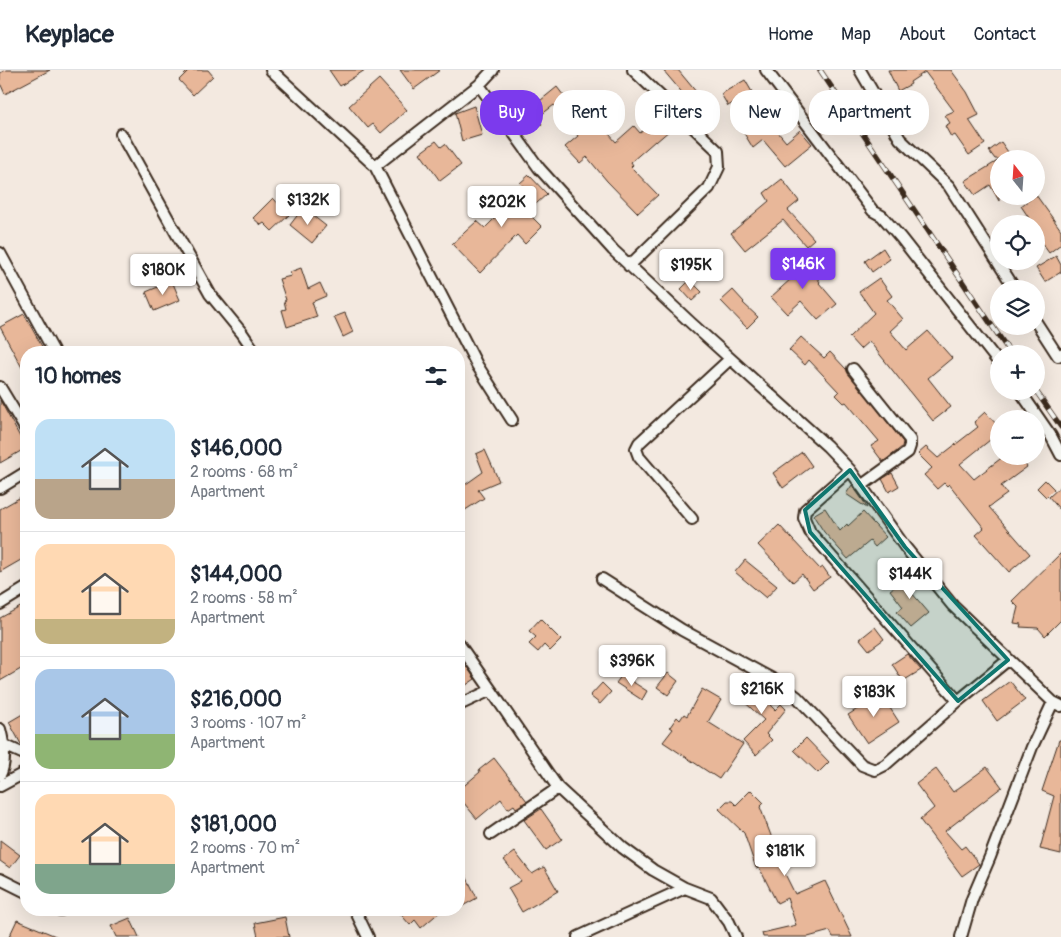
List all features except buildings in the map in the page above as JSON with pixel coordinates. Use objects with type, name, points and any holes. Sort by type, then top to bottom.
[{"type":"street","points":[[272,70],[375,166],[476,365],[512,420]]},
{"type":"street","points":[[375,166],[479,85],[493,70]]},
{"type":"street","points":[[629,266],[709,188],[720,167],[718,151],[634,70]]},
{"type":"street","points":[[766,70],[873,211],[882,216],[901,238],[990,351]]},
{"type":"street","points":[[860,70],[900,138],[949,186],[1009,280]]},
{"type":"street","points":[[479,85],[539,168],[613,250],[730,359],[828,446],[850,470],[905,547],[953,606],[1008,660],[1057,704],[1032,747],[972,899],[961,937]]},
{"type":"street","points":[[121,134],[210,294],[251,346]]},
{"type":"street","points":[[0,253],[51,346]]},
{"type":"street","points":[[1045,335],[1060,357]]},
{"type":"street","points":[[692,519],[639,457],[636,449],[639,443],[730,359]]},
{"type":"street","points":[[853,369],[910,440],[908,452],[861,486]]},
{"type":"street","points":[[0,387],[20,420]]},
{"type":"street","points":[[1026,400],[1061,455]]},
{"type":"street","points":[[850,470],[805,510],[804,518],[810,532],[958,701]]},
{"type":"street","points":[[0,488],[20,476]]},
{"type":"street","points":[[602,580],[682,630],[776,681],[797,697],[862,765],[875,770],[885,765],[1008,660]]},
{"type":"street","points":[[0,604],[20,592]]},
{"type":"street","points":[[465,653],[558,788],[622,848],[653,870],[685,888],[711,898],[736,937]]},
{"type":"street","points":[[465,702],[491,690]]},
{"type":"street","points":[[0,729],[4,745],[3,770],[0,775]]},
{"type":"street","points":[[4,745],[20,752]]},
{"type":"street","points":[[0,786],[20,775]]},
{"type":"street","points":[[491,834],[558,788]]},
{"type":"street","points":[[0,879],[20,889]]},
{"type":"street","points":[[578,937],[685,888]]},
{"type":"street","points":[[358,916],[368,937]]},
{"type":"highlighted area","points":[[850,470],[905,547],[1008,660],[958,701],[810,532],[805,510]]},
{"type":"railway","points":[[820,70],[1005,345]]},
{"type":"railway","points":[[1042,400],[1061,427]]}]
